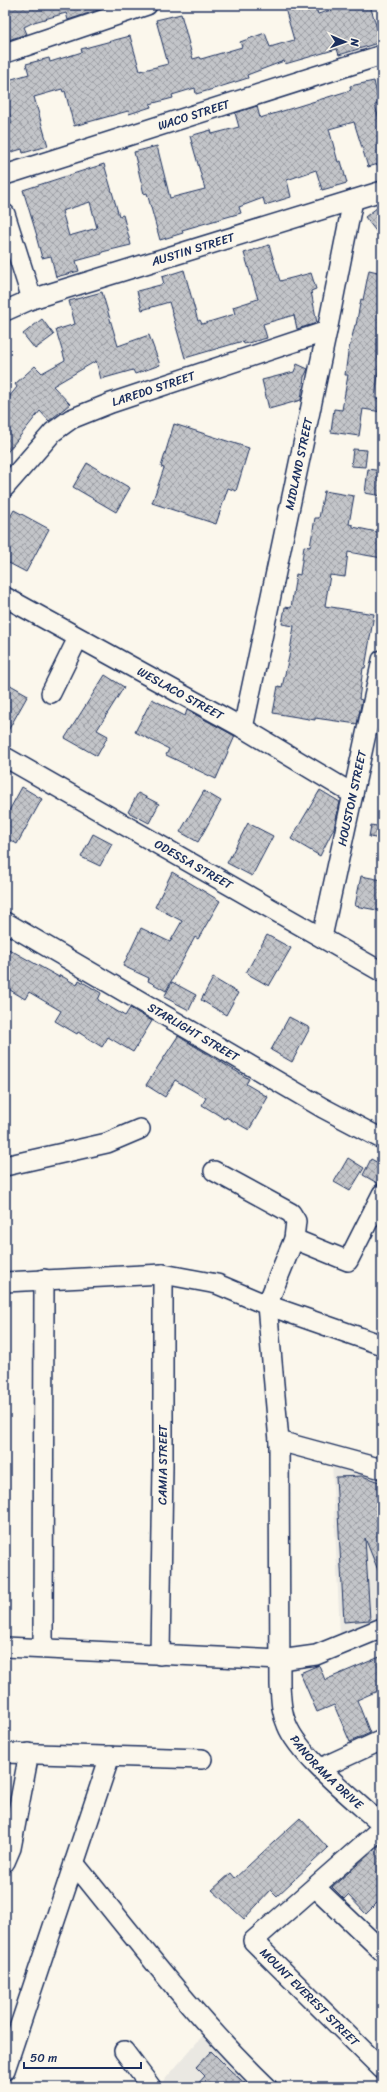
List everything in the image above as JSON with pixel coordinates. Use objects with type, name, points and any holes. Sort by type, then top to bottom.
[{"type":"street","points":[[5,53],[147,5]]},
{"type":"street","name":"WACO STREET","points":[[5,175],[382,55]]},
{"type":"street","name":"AUSTIN STREET","points":[[5,312],[32,299],[382,191]]},
{"type":"street","name":"MIDLAND STREET","points":[[243,728],[327,331],[352,200]]},
{"type":"street","points":[[5,214],[32,299]]},
{"type":"street","name":"LAREDO STREET","points":[[5,487],[52,432],[71,419],[111,403],[327,331]]},
{"type":"street","name":"WESLACO STREET","points":[[5,597],[243,728],[353,794]]},
{"type":"street","points":[[51,693],[78,638]]},
{"type":"street","name":"HOUSTON STREET","points":[[322,937],[382,660]]},
{"type":"street","name":"ODESSA STREET","points":[[5,756],[382,972]]},
{"type":"street","name":"STARLIGHT STREET","points":[[5,922],[323,1108],[382,1139]]},
{"type":"street","points":[[5,1166],[107,1143],[140,1129]]},
{"type":"street","points":[[214,1171],[292,1213],[296,1221],[294,1239],[267,1305],[279,1441],[280,1660]]},
{"type":"street","points":[[294,1239],[348,1261],[382,1194]]},
{"type":"street","points":[[5,1282],[163,1274],[217,1284],[267,1305],[382,1345]]},
{"type":"street","name":"CAMIA STREET","points":[[160,1655],[163,1466],[163,1274]]},
{"type":"street","points":[[43,1648],[44,1279]]},
{"type":"street","points":[[279,1441],[382,1469]]},
{"type":"street","points":[[5,1647],[280,1660],[316,1655],[382,1628]]},
{"type":"street","name":"PANORAMA DRIVE","points":[[280,1660],[282,1711],[294,1739],[321,1768],[382,1826]]},
{"type":"street","points":[[321,1768],[382,1740]]},
{"type":"street","points":[[5,1753],[202,1759]]},
{"type":"street","points":[[7,1853],[29,1753]]},
{"type":"street","points":[[5,2070],[110,1756]]},
{"type":"street","points":[[382,1826],[315,1887],[382,1951]]},
{"type":"street","points":[[74,1864],[179,1992],[266,2087]]},
{"type":"street","name":"MOUNT EVEREST STREET","points":[[315,1887],[256,1937],[253,1942],[382,2069]]},
{"type":"street","points":[[124,2051],[150,2087]]},
{"type":"shaded area","points":[[332,1462],[382,1478],[382,1617],[340,1634]]},
{"type":"shaded area","points":[[204,2034],[256,2087],[163,2087],[161,2084]]},
{"type":"building","points":[[5,5],[111,6],[68,20],[66,13],[34,22],[24,27],[27,34],[5,41]]},
{"type":"building","points":[[284,5],[315,5],[318,14],[348,5],[370,5],[381,42],[339,55],[337,49],[285,64],[284,61],[247,75],[248,78],[210,90],[196,94],[195,88],[172,95],[173,98],[150,104],[151,107],[129,114],[128,111],[74,126],[65,91],[63,92],[62,89],[34,97],[48,146],[23,153],[22,149],[5,154],[5,126],[12,123],[5,99],[5,81],[29,74],[26,64],[49,58],[50,62],[82,52],[81,49],[130,36],[140,71],[168,64],[156,20],[181,14],[193,59],[200,57],[201,59],[242,47],[240,42],[265,33],[270,47],[294,40]]},
{"type":"building","points":[[374,81],[379,104],[375,105],[382,130],[382,163],[368,167],[354,122],[329,129],[338,162],[341,161],[347,183],[322,190],[316,170],[287,180],[291,197],[265,205],[263,198],[239,207],[241,213],[182,230],[183,233],[160,240],[147,193],[144,194],[134,152],[157,146],[170,198],[205,189],[190,136],[211,130],[212,134],[239,127],[235,113],[257,106],[260,118],[351,90],[350,86]]},
{"type":"building","points":[[104,164],[119,216],[123,215],[131,245],[102,252],[102,254],[76,261],[79,271],[56,277],[51,256],[42,258],[23,190]],"holes":[[[90,202],[97,228],[69,236],[62,211]]]},
{"type":"building","points":[[382,204],[382,239],[365,217]]},
{"type":"building","points":[[269,245],[280,281],[311,273],[316,289],[311,291],[317,323],[297,329],[294,315],[263,324],[267,338],[244,344],[243,341],[185,358],[169,302],[142,310],[137,291],[164,284],[162,277],[184,270],[198,321],[200,320],[202,324],[235,314],[233,307],[258,299],[244,253]]},
{"type":"building","points":[[369,270],[382,273],[382,338],[378,358],[380,359],[375,398],[382,399],[382,412],[363,409],[359,436],[331,432],[334,409],[342,410],[348,375],[345,375],[348,353],[356,325],[361,299],[363,300]]},
{"type":"building","points":[[102,292],[118,346],[149,335],[160,365],[135,374],[133,370],[101,379],[96,361],[53,386],[70,404],[49,421],[40,411],[5,455],[5,402],[17,387],[15,384],[35,366],[42,373],[65,360],[56,330],[75,324],[69,301]]},
{"type":"building","points":[[42,319],[54,335],[35,349],[23,334]]},
{"type":"building","points":[[297,364],[308,369],[304,377],[301,400],[269,409],[262,380],[294,372]]},
{"type":"building","points":[[174,424],[249,448],[236,491],[228,488],[216,524],[152,503],[164,468],[161,467]]},
{"type":"building","points":[[353,449],[367,450],[365,467],[351,466]]},
{"type":"building","points":[[87,463],[130,488],[116,512],[73,487]]},
{"type":"building","points":[[368,469],[382,471],[382,496],[365,493]]},
{"type":"building","points":[[324,491],[354,496],[349,524],[353,525],[353,527],[382,533],[382,558],[348,552],[345,577],[330,575],[325,606],[374,614],[365,668],[363,668],[359,699],[362,700],[357,724],[315,718],[315,720],[273,713],[278,686],[282,687],[294,626],[282,624],[285,607],[291,608],[296,574],[300,575],[304,546],[310,547],[315,518],[319,518]]},
{"type":"building","points":[[14,510],[49,529],[26,572],[5,561],[5,526]]},
{"type":"building","points":[[105,675],[124,687],[97,730],[108,736],[97,756],[65,738]]},
{"type":"building","points":[[5,682],[28,695],[5,736]]},
{"type":"building","points":[[152,699],[185,716],[187,710],[235,736],[216,779],[166,755],[169,749],[135,732]]},
{"type":"building","points":[[22,787],[42,799],[17,844],[5,837],[5,818]]},
{"type":"building","points":[[320,790],[340,802],[334,828],[320,856],[291,839]]},
{"type":"building","points":[[204,791],[221,801],[198,842],[180,832]]},
{"type":"building","points":[[138,793],[159,804],[149,823],[128,812]]},
{"type":"building","points":[[248,823],[273,836],[252,876],[227,863]]},
{"type":"building","points":[[371,825],[382,827],[382,839],[369,837]]},
{"type":"building","points":[[93,834],[112,844],[100,866],[81,857]]},
{"type":"building","points":[[172,872],[220,901],[198,939],[195,937],[166,991],[148,981],[149,978],[123,966],[141,928],[170,942],[182,921],[155,907]]},
{"type":"building","points":[[361,876],[382,880],[382,911],[355,906]]},
{"type":"building","points":[[267,935],[291,948],[269,986],[246,973]]},
{"type":"building","points":[[5,947],[59,977],[60,975],[77,985],[79,980],[101,993],[98,1000],[125,1016],[130,1008],[152,1021],[133,1052],[108,1037],[102,1047],[78,1032],[77,1034],[55,1021],[61,1011],[29,992],[25,999],[5,987]]},
{"type":"building","points":[[213,978],[238,993],[226,1015],[201,1000]]},
{"type":"building","points":[[172,982],[196,995],[189,1010],[164,997]]},
{"type":"building","points":[[289,1017],[310,1028],[292,1062],[271,1050]]},
{"type":"building","points":[[178,1036],[249,1079],[246,1084],[268,1097],[249,1130],[226,1117],[225,1119],[202,1105],[206,1098],[175,1080],[165,1097],[146,1085]]},
{"type":"building","points":[[348,1158],[364,1168],[350,1191],[334,1182]]},
{"type":"building","points":[[371,1159],[382,1165],[382,1183],[379,1184],[363,1175]]},
{"type":"building","points":[[362,1476],[382,1483],[382,1580],[365,1538],[370,1620],[344,1622],[336,1477]]},
{"type":"building","points":[[382,1656],[382,1689],[357,1700],[370,1733],[350,1742],[334,1705],[317,1712],[300,1673],[319,1665],[325,1680]]},
{"type":"building","points":[[300,1818],[328,1848],[277,1896],[271,1890],[244,1919],[212,1890],[231,1873],[235,1878]]},
{"type":"building","points":[[382,1843],[382,1898],[366,1914],[348,1895],[344,1899],[332,1887]]},
{"type":"building","points":[[211,2051],[249,2087],[195,2087],[205,2076],[196,2067]]}]
